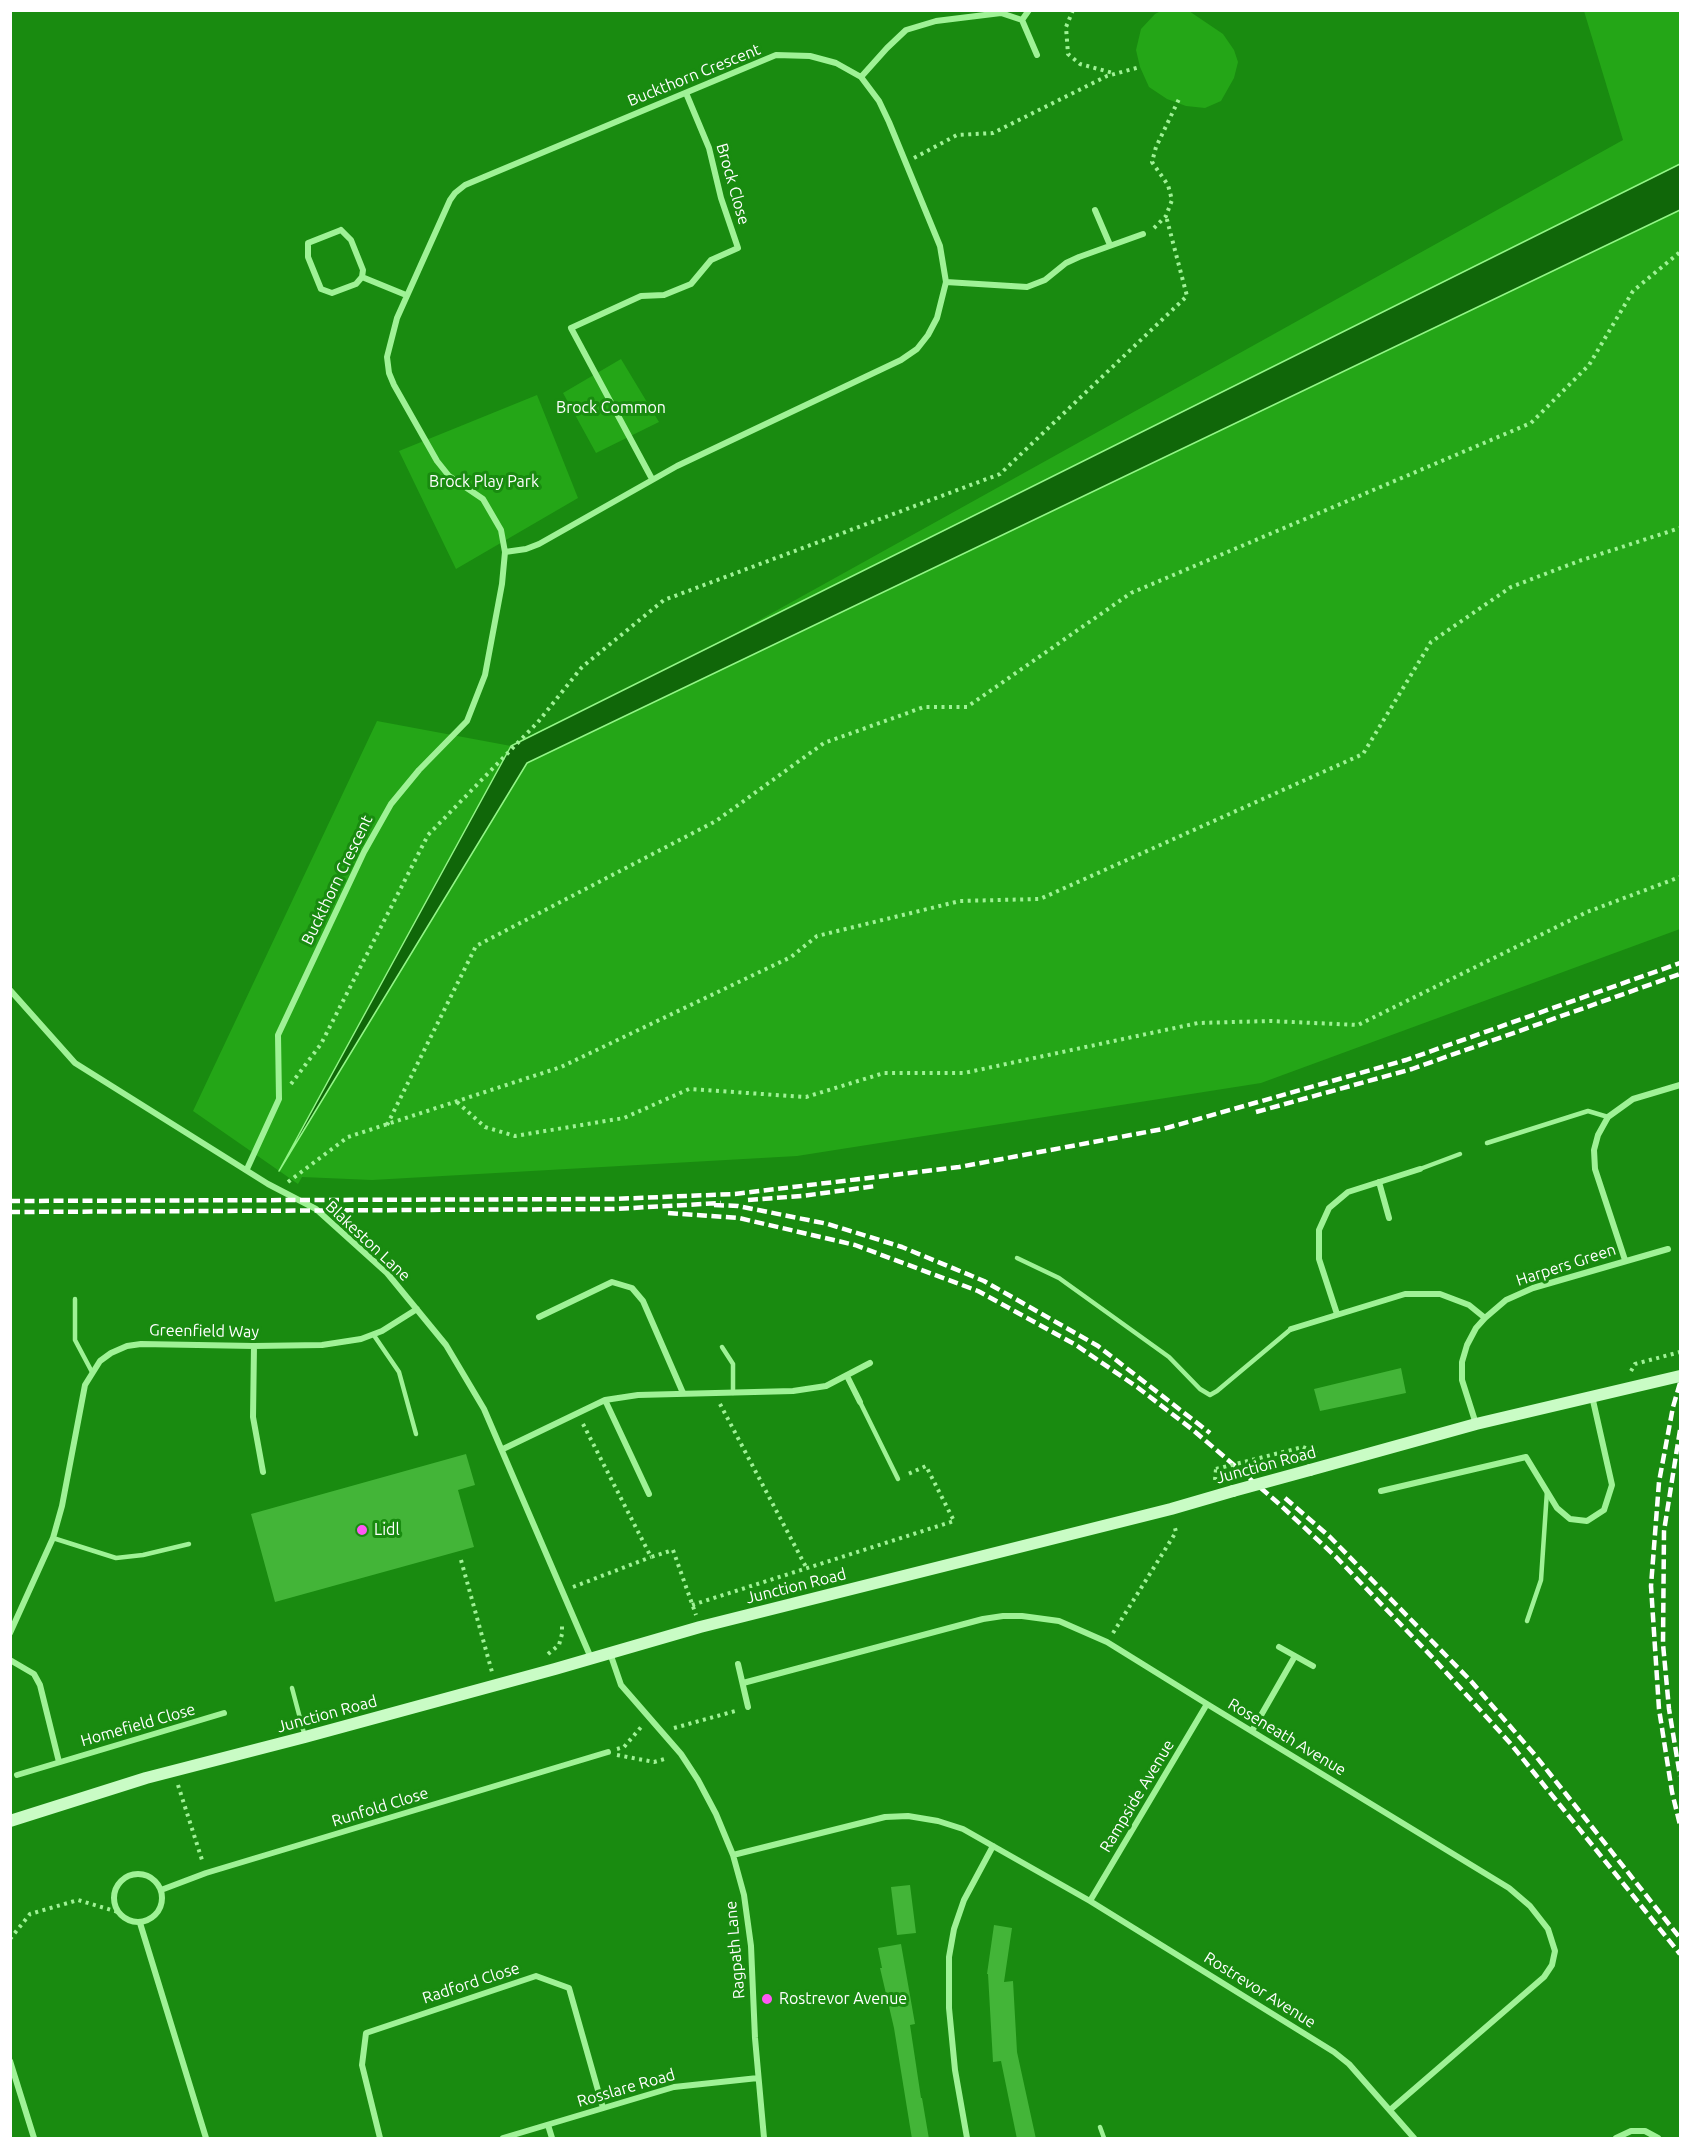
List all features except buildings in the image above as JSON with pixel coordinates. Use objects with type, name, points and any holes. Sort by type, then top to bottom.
[{"type":"main road","name":"Junction Road","points":[[10,1821],[146,1778],[305,1737],[700,1627],[1171,1509],[1476,1424],[1680,1376]]},
{"type":"street","points":[[1022,20],[1029,10]]},
{"type":"street","points":[[861,77],[886,48],[906,30],[936,21],[1001,13],[1022,20],[1037,55]]},
{"type":"street","name":"Buckthorn Crescent","points":[[247,1169],[279,1100],[278,1035],[364,852],[391,804],[419,770],[467,721],[485,675],[502,584],[505,552],[501,530],[483,499],[449,476],[437,461],[389,373],[387,357],[390,340],[406,295],[450,200],[465,185],[776,55],[810,56],[836,63],[861,77],[879,101],[940,246],[946,282],[937,318],[928,335],[917,349],[909,354],[652,479],[539,544],[526,549],[505,552]]},
{"type":"street","name":"Brock Close","points":[[652,479],[571,328],[641,296],[664,295],[691,285],[711,260],[738,248],[721,198],[710,148],[686,93]]},
{"type":"street","points":[[1095,210],[1110,245]]},
{"type":"street","points":[[341,230],[351,240],[363,270],[362,277],[356,284],[332,293],[321,289],[308,257],[308,243],[341,230]]},
{"type":"street","points":[[946,282],[1027,287],[1045,280],[1079,256],[1143,234]]},
{"type":"street","points":[[362,277],[406,295]]},
{"type":"street","name":"Blakeston Lane","points":[[10,990],[75,1063],[278,1189],[316,1209],[387,1273],[446,1345],[484,1409],[591,1658]]},
{"type":"street","points":[[1625,1260],[1595,1169],[1594,1150],[1598,1135],[1608,1117],[1633,1100],[1680,1085]]},
{"type":"street","points":[[1336,1314],[1319,1259],[1319,1230],[1329,1208],[1348,1192],[1419,1169]]},
{"type":"street","points":[[1379,1182],[1389,1218]]},
{"type":"street","name":"Harpers Green","points":[[1476,1424],[1462,1380],[1462,1362],[1467,1345],[1476,1328],[1485,1318],[1506,1300],[1533,1288],[1668,1248]]},
{"type":"street","points":[[539,1317],[612,1282],[632,1288],[643,1301],[683,1393]]},
{"type":"street","points":[[1291,1329],[1405,1294],[1440,1294],[1469,1305],[1485,1318]]},
{"type":"street","name":"Greenfield Way","points":[[10,1633],[53,1539],[62,1506],[85,1384],[100,1361],[111,1353],[128,1346],[141,1344],[254,1346],[322,1344],[361,1339],[417,1309]]},
{"type":"street","points":[[254,1346],[253,1417],[263,1472]]},
{"type":"street","points":[[503,1449],[605,1400],[638,1395],[793,1391],[826,1386],[870,1363]]},
{"type":"street","points":[[847,1376],[860,1402]]},
{"type":"street","points":[[1381,1491],[1526,1457],[1557,1508],[1570,1519],[1587,1521],[1604,1510],[1612,1485],[1592,1396]]},
{"type":"street","points":[[605,1400],[649,1494]]},
{"type":"street","name":"Roseneath Avenue","points":[[742,1683],[983,1619],[1022,1616],[1059,1621],[1107,1642],[1509,1888],[1530,1906],[1548,1929],[1555,1952],[1552,1965],[1544,1977],[1390,2110]]},
{"type":"street","points":[[1280,1647],[1313,1666]]},
{"type":"street","name":"Ragpath Lane","points":[[610,1652],[621,1685],[681,1754],[698,1780],[716,1814],[733,1856],[744,1894],[751,1946],[758,2078],[764,2139]]},
{"type":"street","points":[[1252,1731],[1295,1656]]},
{"type":"street","points":[[10,1660],[33,1674],[40,1685],[59,1762]]},
{"type":"street","points":[[738,1664],[748,1707]]},
{"type":"street","name":"Rampside Avenue","points":[[1090,1901],[1207,1704]]},
{"type":"street","name":"Homefield Close","points":[[17,1775],[224,1713]]},
{"type":"street","name":"Runfold Close","points":[[161,1890],[206,1873],[608,1752]]},
{"type":"street","name":"Rostrevor Avenue","points":[[733,1856],[885,1817],[908,1816],[938,1821],[963,1829],[1090,1901],[1334,2052],[1349,2064],[1414,2139]]},
{"type":"street","points":[[967,2139],[955,2070],[949,2008],[949,1957],[954,1929],[964,1900],[993,1846]]},
{"type":"street","points":[[132,1875],[144,1875],[156,1881],[163,1901],[160,1911],[151,1919],[140,1923],[126,1920],[118,1912],[114,1903],[115,1891],[122,1881],[132,1875]]},
{"type":"street","points":[[140,1923],[206,2139]]},
{"type":"street","name":"Radford Close","points":[[380,2139],[362,2065],[366,2032],[536,1976],[568,1988],[603,2108]]},
{"type":"street","points":[[10,2061],[34,2139]]},
{"type":"street","name":"Rosslare Road","points":[[503,2139],[674,2086],[758,2078]]},
{"type":"street","points":[[548,2125],[552,2139]]},
{"type":"street","points":[[1616,2139],[1631,2131],[1645,2132],[1658,2139]]},
{"type":"lane","points":[[1487,1143],[1587,1111],[1608,1117]]},
{"type":"lane","points":[[1419,1169],[1460,1154]]},
{"type":"lane","points":[[1017,1258],[1059,1278],[1169,1357],[1200,1389],[1210,1395],[1291,1329]]},
{"type":"lane","points":[[75,1299],[75,1340],[92,1371]]},
{"type":"lane","points":[[374,1334],[399,1372],[416,1434]]},
{"type":"lane","points":[[722,1347],[733,1364],[733,1393]]},
{"type":"lane","points":[[860,1402],[898,1479]]},
{"type":"lane","points":[[1527,1621],[1541,1580],[1547,1491]]},
{"type":"lane","points":[[53,1539],[116,1558],[143,1555],[189,1544]]},
{"type":"lane","points":[[292,1688],[305,1737]]},
{"type":"lane","points":[[1100,2127],[1104,2139]]},
{"type":"path","points":[[1072,10],[1066,27],[1068,54],[1080,64],[1114,74]]},
{"type":"path","points":[[905,162],[957,135],[993,133],[1114,74],[1140,67]]},
{"type":"path","points":[[1143,234],[1153,230],[1166,216],[1172,200],[1168,185],[1152,162],[1156,147],[1179,99]]},
{"type":"path","points":[[279,1100],[321,1044],[428,835],[538,722],[582,667],[664,600],[1000,474],[1187,296],[1166,216]]},
{"type":"path","points":[[387,1125],[476,946],[716,821],[824,743],[924,707],[967,707],[1131,593],[1531,423],[1589,364],[1633,291],[1680,252]]},
{"type":"path","points":[[278,1189],[348,1137],[561,1067],[790,957],[817,936],[960,901],[1040,899],[1363,754],[1431,642],[1511,587],[1579,561],[1680,528]]},
{"type":"path","points":[[456,1102],[485,1127],[515,1136],[624,1118],[689,1089],[806,1097],[884,1073],[964,1073],[1198,1023],[1270,1021],[1358,1025],[1587,912],[1680,877]]},
{"type":"path","points":[[1654,1359],[1680,1352]]},
{"type":"path","points":[[714,1394],[806,1568]]},
{"type":"path","points":[[577,1413],[651,1557]]},
{"type":"path","points":[[1216,1469],[1304,1447]]},
{"type":"path","points":[[692,1605],[954,1521],[926,1466],[898,1479]]},
{"type":"path","points":[[1107,1642],[1176,1532]]},
{"type":"path","points":[[564,1591],[673,1550],[700,1627]]},
{"type":"path","points":[[461,1560],[495,1685]]},
{"type":"path","points":[[662,1731],[748,1707]]},
{"type":"path","points":[[608,1752],[624,1747],[649,1718]]},
{"type":"path","points":[[608,1752],[626,1758],[654,1762],[681,1754]]},
{"type":"path","points":[[10,1940],[30,1914],[78,1900],[118,1912]]},
{"type":"green space","points":[[1161,11],[1189,11],[1223,34],[1234,50],[1238,62],[1234,78],[1221,101],[1205,108],[1186,106],[1167,99],[1149,87],[1140,67],[1136,50],[1141,29]]},
{"type":"green space","points":[[1584,11],[1680,11],[1680,929],[1261,1083],[797,1156],[372,1180],[302,1177],[298,1184],[193,1111],[377,721],[511,746],[637,688],[1623,140]]},
{"type":"green space","name":"Brock Common","points":[[621,359],[659,422],[596,453],[563,393]]},
{"type":"green space","name":"Brock Play Park","points":[[537,395],[578,498],[456,569],[399,451]]},
{"type":"shaded area","points":[[1680,164],[1680,210],[527,763],[279,1171],[511,746]]},
{"type":"railway","points":[[10,1201],[612,1199],[735,1194],[959,1167],[1163,1129],[1406,1060],[1680,963]]},
{"type":"railway","points":[[1256,1112],[1412,1069],[1680,974]]},
{"type":"railway","points":[[748,1200],[802,1196],[876,1186]]},
{"type":"railway","points":[[10,1212],[614,1209],[721,1203]]},
{"type":"railway","points":[[714,1205],[738,1206],[828,1224],[902,1247],[984,1281],[1098,1346],[1210,1433]]},
{"type":"railway","points":[[668,1213],[739,1218],[855,1245],[978,1291],[1076,1345],[1137,1387],[1193,1430],[1277,1502],[1336,1557],[1434,1659],[1510,1743],[1680,1954]]},
{"type":"railway","points":[[1680,1383],[1673,1407],[1659,1482],[1651,1586],[1659,1709],[1672,1792],[1680,1825]]},
{"type":"railway","points":[[1680,1430],[1664,1531],[1663,1644],[1669,1709],[1680,1776]]},
{"type":"railway","points":[[1285,1498],[1330,1537],[1470,1680],[1535,1755],[1680,1938]]},
{"type":"place","name":"Lidl","points":[[362,1530]]},
{"type":"place","name":"Rostrevor Avenue","points":[[767,1999]]}]
